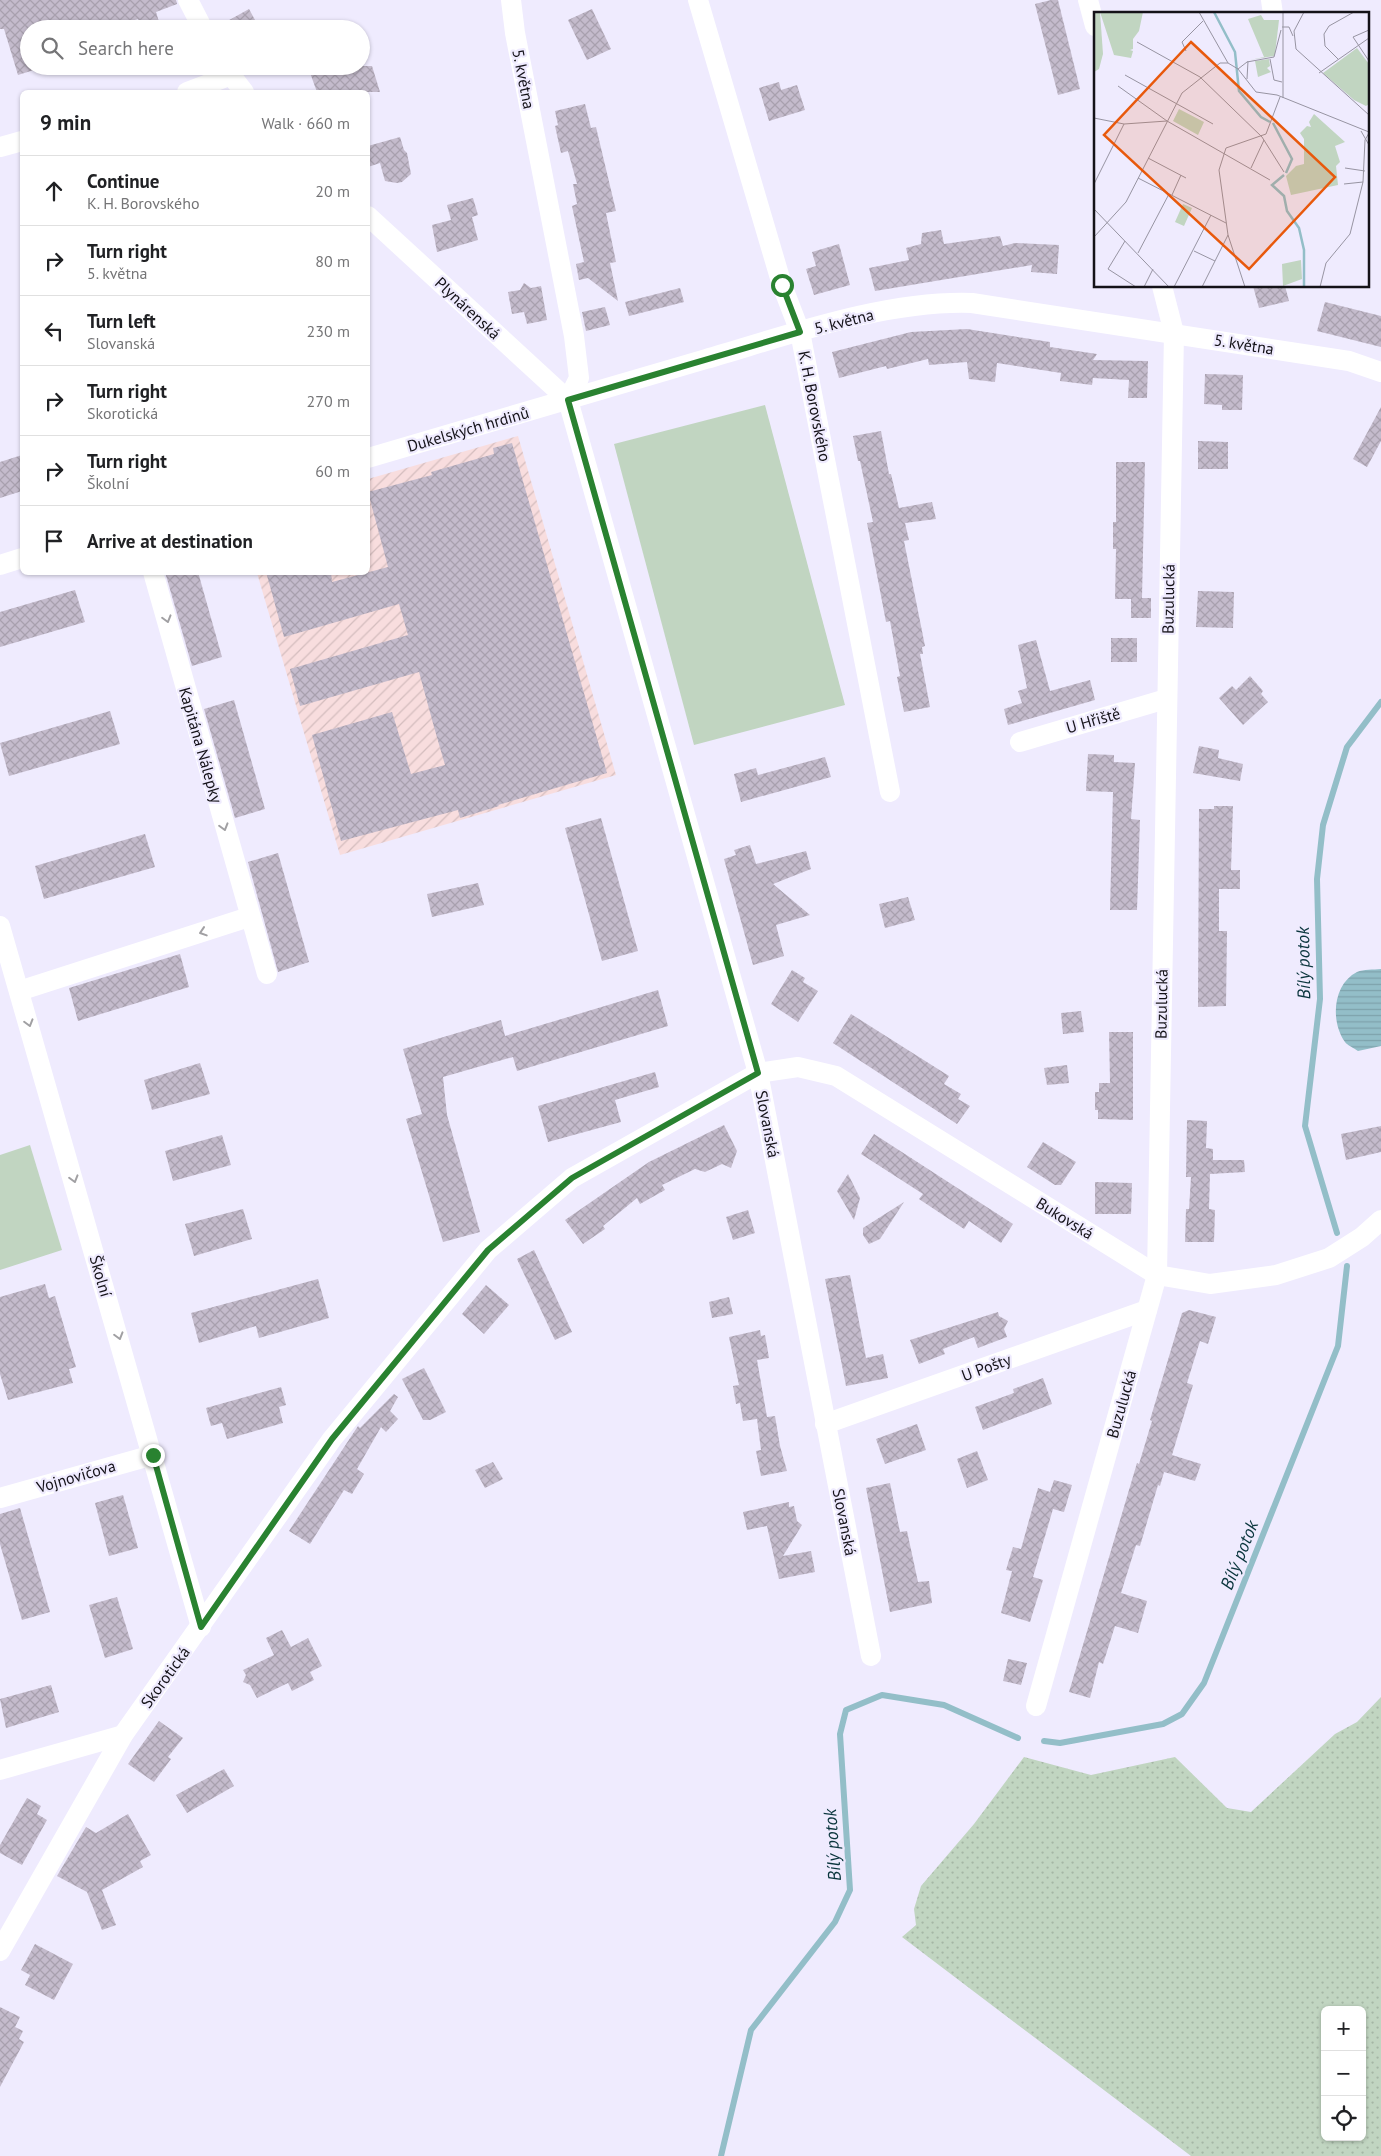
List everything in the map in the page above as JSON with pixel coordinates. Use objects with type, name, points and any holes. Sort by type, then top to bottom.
[{"type":"street","points":[[188,0],[198,20]]},
{"type":"street","name":"5. května","points":[[511,0],[515,33],[574,336],[579,378],[568,400]]},
{"type":"street","name":"K. H. Borovského","points":[[698,0],[782,285],[800,332],[890,792]]},
{"type":"street","points":[[1088,0],[1094,22]]},
{"type":"street","points":[[191,90],[219,75]]},
{"type":"street","points":[[230,75],[242,90]]},
{"type":"street","points":[[0,147],[20,142]]},
{"type":"street","name":"Plynárenská","points":[[370,218],[568,400]]},
{"type":"street","name":"Buzulucká","points":[[1036,1706],[1157,1275],[1174,333],[1163,288]]},
{"type":"street","name":"5. května","points":[[568,400],[800,332],[911,305],[943,302],[972,303],[1174,333],[1349,361],[1381,372]]},
{"type":"street","name":"Dukelských hrdinů","points":[[370,457],[568,400]]},
{"type":"street","name":"Slovanská","points":[[568,400],[758,1073],[871,1656]]},
{"type":"street","points":[[0,565],[20,559]]},
{"type":"street","name":"Kapitána Nálepky","points":[[155,575],[249,917],[267,974]]},
{"type":"street","name":"U Hřiště","points":[[1020,742],[1166,699]]},
{"type":"street","points":[[19,991],[249,917]]},
{"type":"street","name":"Školní","points":[[0,926],[4,957],[19,991],[201,1627]]},
{"type":"street","name":"Bukovská","points":[[758,1073],[798,1067],[836,1076],[1157,1275],[1210,1284],[1276,1275],[1329,1258],[1362,1237],[1381,1220]]},
{"type":"street","name":"Skorotická","points":[[0,1951],[123,1735],[332,1439],[488,1250],[572,1178],[758,1073]]},
{"type":"street","name":"U Pošty","points":[[825,1424],[1147,1310]]},
{"type":"street","name":"Vojnovičova","points":[[0,1498],[153,1455]]},
{"type":"street","points":[[0,1770],[123,1735]]},
{"type":"shaded area","points":[[765,405],[845,705],[694,745],[614,444]]},
{"type":"shaded area","points":[[518,436],[616,775],[340,855],[258,575],[370,575],[370,478]]},
{"type":"shaded area","points":[[1381,969],[1381,1046],[1358,1051],[1346,1043],[1340,1033],[1337,1024],[1336,1004],[1343,985],[1349,978],[1357,972]]},
{"type":"shaded area","points":[[30,1145],[62,1250],[0,1270],[0,1155]]},
{"type":"shaded area","points":[[1381,1697],[1381,2156],[1191,2156],[902,1937],[916,1925],[914,1909],[921,1886],[974,1824],[1024,1757],[1091,1775],[1175,1757],[1227,1808],[1251,1812],[1335,1734],[1357,1722]]},
{"type":"building","points":[[0,0],[176,0],[177,4],[156,12],[158,20],[20,20],[20,74],[18,75],[4,29],[0,29]]},
{"type":"building","points":[[1058,0],[1080,89],[1058,95],[1035,4]]},
{"type":"building","points":[[249,9],[255,20],[229,20]]},
{"type":"building","points":[[592,9],[611,49],[587,60],[568,20]]},
{"type":"building","points":[[370,66],[372,66],[380,92],[370,92],[370,90],[316,90],[311,75],[370,75]]},
{"type":"building","points":[[779,82],[781,90],[797,85],[805,110],[769,121],[759,88]]},
{"type":"building","points":[[585,104],[591,128],[596,127],[616,211],[606,213],[616,262],[610,263],[618,301],[588,278],[579,280],[576,264],[584,262],[572,206],[577,204],[573,184],[577,184],[568,151],[561,153],[555,126],[558,125],[555,111]]},
{"type":"building","points":[[400,137],[404,150],[407,153],[411,174],[402,182],[385,181],[380,163],[370,166],[370,145]]},
{"type":"building","points":[[473,198],[478,215],[472,217],[478,240],[437,252],[432,225],[451,220],[447,205]]},
{"type":"building","points":[[941,230],[944,244],[1000,236],[1003,246],[1015,243],[1059,245],[1057,274],[1031,272],[1032,265],[875,291],[869,268],[909,260],[906,248],[921,244],[922,233]]},
{"type":"building","points":[[839,244],[850,285],[814,295],[806,269],[816,266],[812,252]]},
{"type":"building","points":[[524,283],[531,288],[541,286],[547,320],[527,324],[524,312],[512,314],[508,292],[520,290]]},
{"type":"building","points":[[680,288],[684,302],[629,316],[625,302]]},
{"type":"building","points":[[1254,288],[1286,288],[1289,301],[1259,308]]},
{"type":"building","points":[[1325,302],[1381,316],[1381,347],[1317,331]]},
{"type":"building","points":[[605,307],[610,325],[586,331],[582,312]]},
{"type":"building","points":[[967,329],[1050,342],[1050,347],[1097,354],[1093,360],[1148,361],[1147,398],[1128,398],[1129,380],[1093,378],[1092,385],[1060,381],[1061,373],[997,363],[995,382],[969,379],[967,362],[929,365],[928,359],[887,369],[886,366],[839,378],[832,352],[911,332]]},
{"type":"building","points":[[1205,374],[1243,375],[1242,410],[1222,410],[1222,405],[1204,404]]},
{"type":"building","points":[[1381,407],[1381,441],[1367,467],[1353,459]]},
{"type":"building","points":[[881,431],[889,474],[891,474],[899,508],[932,502],[936,519],[905,523],[909,540],[904,541],[925,646],[922,647],[923,654],[920,654],[930,707],[904,712],[897,677],[900,676],[890,621],[886,622],[867,523],[873,522],[853,436]]},
{"type":"building","points":[[1198,441],[1228,442],[1228,469],[1198,469]]},
{"type":"building","points":[[512,443],[607,773],[460,818],[458,810],[341,841],[312,735],[392,712],[411,774],[445,765],[419,672],[300,706],[290,669],[408,635],[399,604],[284,637],[267,575],[331,575],[332,582],[358,575],[370,575],[370,572],[388,567],[370,500],[370,491],[432,475],[431,472],[494,454],[493,448]]},
{"type":"building","points":[[20,456],[20,492],[0,498],[0,462]]},
{"type":"building","points":[[1116,462],[1145,462],[1142,598],[1151,598],[1151,618],[1131,618],[1131,599],[1115,599],[1116,549],[1113,549],[1113,522],[1116,522]]},
{"type":"building","points":[[166,575],[199,575],[222,657],[192,666]]},
{"type":"building","points":[[75,590],[85,622],[0,647],[0,612]]},
{"type":"building","points":[[1198,591],[1234,592],[1233,628],[1196,627]]},
{"type":"building","points":[[1111,638],[1137,638],[1137,662],[1111,662]]},
{"type":"building","points":[[1036,640],[1050,691],[1090,680],[1095,700],[1008,725],[1004,709],[1022,703],[1018,691],[1027,688],[1018,645]]},
{"type":"building","points":[[1250,676],[1263,691],[1261,694],[1268,702],[1243,725],[1219,698],[1232,686],[1236,690]]},
{"type":"building","points":[[234,700],[265,809],[235,818],[204,709]]},
{"type":"building","points":[[110,711],[120,744],[9,776],[0,743]]},
{"type":"building","points":[[1199,746],[1219,750],[1218,758],[1243,764],[1240,781],[1193,773]]},
{"type":"building","points":[[1088,754],[1114,755],[1114,762],[1135,763],[1131,819],[1140,820],[1137,910],[1110,910],[1113,792],[1086,791]]},
{"type":"building","points":[[825,757],[831,777],[741,802],[734,774],[756,768],[758,775]]},
{"type":"building","points":[[1214,806],[1233,806],[1231,870],[1240,870],[1240,889],[1219,889],[1219,931],[1227,931],[1226,1006],[1198,1007],[1199,809],[1214,809]]},
{"type":"building","points":[[601,818],[638,951],[602,961],[565,828]]},
{"type":"building","points":[[145,834],[155,867],[44,899],[35,866]]},
{"type":"building","points":[[750,845],[756,864],[806,851],[811,869],[773,884],[810,915],[776,925],[784,956],[753,965],[724,859],[736,855],[734,850]]},
{"type":"building","points":[[278,853],[309,962],[278,972],[248,862]]},
{"type":"building","points":[[478,883],[484,905],[432,917],[427,894]]},
{"type":"building","points":[[908,897],[915,920],[885,928],[879,904]]},
{"type":"building","points":[[180,954],[189,987],[78,1021],[69,988]]},
{"type":"building","points":[[792,970],[805,978],[803,982],[818,991],[798,1022],[771,1004]]},
{"type":"building","points":[[658,990],[668,1026],[517,1071],[513,1057],[443,1077],[447,1115],[480,1232],[443,1242],[406,1119],[422,1114],[403,1049],[501,1020],[505,1036]]},
{"type":"building","points":[[1081,1011],[1084,1032],[1063,1034],[1061,1013]]},
{"type":"building","points":[[851,1014],[949,1076],[944,1084],[961,1094],[958,1099],[970,1106],[957,1124],[833,1043]]},
{"type":"building","points":[[1109,1032],[1133,1032],[1133,1120],[1098,1119],[1098,1110],[1095,1110],[1095,1092],[1099,1092],[1099,1083],[1110,1083]]},
{"type":"building","points":[[200,1063],[210,1094],[152,1110],[144,1080]]},
{"type":"building","points":[[1067,1065],[1069,1083],[1047,1085],[1044,1068]]},
{"type":"building","points":[[655,1072],[659,1087],[615,1100],[621,1122],[548,1142],[538,1106]]},
{"type":"building","points":[[1187,1120],[1207,1121],[1206,1148],[1213,1149],[1213,1160],[1244,1160],[1245,1172],[1210,1174],[1209,1209],[1215,1210],[1214,1242],[1185,1242],[1186,1209],[1189,1209],[1191,1177],[1186,1177]]},
{"type":"building","points":[[724,1125],[737,1151],[731,1168],[722,1164],[705,1172],[695,1169],[662,1185],[665,1190],[640,1204],[637,1198],[603,1226],[605,1229],[583,1244],[565,1220],[649,1162]]},
{"type":"building","points":[[1381,1126],[1381,1152],[1346,1160],[1341,1134]]},
{"type":"building","points":[[874,1134],[1013,1224],[1001,1243],[969,1221],[964,1229],[919,1199],[923,1194],[861,1154]]},
{"type":"building","points":[[222,1135],[231,1165],[173,1181],[165,1151]]},
{"type":"building","points":[[1043,1142],[1076,1162],[1061,1185],[1055,1185],[1027,1167]]},
{"type":"building","points":[[848,1174],[860,1198],[854,1220],[837,1191]]},
{"type":"building","points":[[1095,1182],[1132,1183],[1131,1214],[1095,1214]]},
{"type":"building","points":[[904,1202],[880,1239],[869,1244],[863,1235],[863,1228]]},
{"type":"building","points":[[243,1209],[252,1239],[194,1256],[185,1224]]},
{"type":"building","points":[[748,1210],[755,1233],[733,1240],[726,1217]]},
{"type":"building","points":[[534,1250],[572,1332],[555,1340],[517,1259]]},
{"type":"building","points":[[850,1275],[866,1358],[883,1354],[888,1378],[846,1386],[825,1279]]},
{"type":"building","points":[[318,1279],[329,1318],[259,1338],[256,1326],[199,1343],[191,1313]]},
{"type":"building","points":[[45,1284],[49,1298],[55,1296],[76,1367],[69,1369],[73,1383],[8,1400],[0,1374],[0,1297]]},
{"type":"building","points":[[486,1285],[509,1305],[484,1334],[462,1314]]},
{"type":"building","points":[[729,1297],[733,1314],[712,1318],[709,1302]]},
{"type":"building","points":[[1189,1310],[1216,1317],[1208,1344],[1200,1341],[1187,1383],[1193,1385],[1172,1455],[1201,1464],[1195,1481],[1164,1472],[1160,1486],[1158,1485],[1140,1546],[1136,1545],[1121,1593],[1147,1601],[1138,1633],[1115,1626],[1103,1664],[1099,1662],[1090,1698],[1069,1692],[1137,1463],[1139,1464],[1152,1421],[1150,1420],[1182,1313]]},
{"type":"building","points":[[998,1312],[999,1316],[1008,1321],[1004,1329],[1007,1337],[978,1348],[974,1337],[943,1349],[945,1354],[919,1364],[910,1340]]},
{"type":"building","points":[[760,1330],[761,1336],[765,1335],[769,1358],[757,1360],[767,1417],[775,1416],[780,1446],[787,1471],[761,1476],[756,1451],[761,1450],[757,1419],[743,1421],[740,1403],[736,1404],[733,1386],[739,1385],[729,1337]]},
{"type":"building","points":[[424,1368],[446,1412],[430,1420],[423,1420],[402,1379]]},
{"type":"building","points":[[1043,1378],[1052,1404],[983,1430],[975,1407],[1014,1393],[1013,1389]]},
{"type":"building","points":[[281,1387],[286,1405],[279,1407],[283,1423],[227,1439],[222,1423],[211,1426],[206,1408]]},
{"type":"building","points":[[394,1394],[398,1397],[390,1411],[398,1419],[386,1432],[381,1427],[357,1469],[364,1474],[352,1494],[344,1490],[310,1544],[289,1531],[358,1426],[360,1428]]},
{"type":"building","points":[[917,1424],[926,1450],[885,1464],[876,1439]]},
{"type":"building","points":[[977,1451],[988,1480],[967,1488],[957,1459]]},
{"type":"building","points":[[493,1462],[503,1479],[485,1488],[475,1470]]},
{"type":"building","points":[[1054,1480],[1072,1485],[1064,1512],[1053,1509],[1033,1577],[1043,1580],[1030,1622],[1001,1613],[1012,1571],[1006,1570],[1013,1547],[1021,1549],[1038,1488],[1050,1492]]},
{"type":"building","points":[[890,1483],[900,1532],[907,1531],[918,1582],[929,1581],[932,1603],[890,1612],[866,1488]]},
{"type":"building","points":[[123,1495],[138,1548],[109,1556],[95,1503]]},
{"type":"building","points":[[789,1502],[789,1507],[794,1506],[797,1521],[802,1525],[783,1556],[811,1551],[815,1572],[779,1579],[767,1526],[747,1530],[743,1512]]},
{"type":"building","points":[[20,1508],[50,1612],[22,1620],[0,1544],[0,1514]]},
{"type":"building","points":[[117,1597],[133,1649],[105,1658],[89,1605]]},
{"type":"building","points":[[282,1630],[291,1647],[308,1638],[322,1666],[310,1672],[314,1680],[292,1691],[288,1683],[257,1698],[250,1685],[243,1682],[246,1675],[243,1670],[274,1655],[266,1638]]},
{"type":"building","points":[[1008,1659],[1027,1663],[1021,1685],[1003,1681]]},
{"type":"building","points":[[51,1685],[59,1712],[6,1728],[0,1699]]},
{"type":"building","points":[[159,1721],[183,1738],[168,1757],[171,1759],[154,1782],[128,1764]]},
{"type":"building","points":[[224,1769],[234,1786],[187,1813],[176,1795]]},
{"type":"building","points":[[27,1798],[41,1806],[37,1814],[47,1820],[22,1865],[0,1853],[0,1845]]},
{"type":"building","points":[[128,1814],[151,1855],[140,1861],[143,1867],[102,1890],[116,1925],[102,1930],[87,1892],[57,1876],[86,1827],[96,1833]]},
{"type":"building","points":[[35,1944],[73,1964],[54,2000],[25,1985],[30,1975],[21,1970]]},
{"type":"building","points":[[0,2007],[20,2017],[15,2027],[23,2031],[19,2039],[24,2042],[0,2087]]},
{"type":"waterway","name":"Bílý potok","points":[[1337,1233],[1305,1126],[1320,999],[1317,879],[1323,825],[1347,747],[1381,702]]},
{"type":"waterway","name":"Bílý potok","points":[[1044,1741],[1060,1743],[1163,1724],[1182,1714],[1204,1683],[1338,1346],[1347,1266]]},
{"type":"waterway","name":"Bílý potok","points":[[721,2156],[751,2030],[835,1922],[850,1890],[840,1734],[846,1710],[882,1695],[944,1705],[1018,1738]]},
{"type":"route","points":[[153,1455],[201,1627],[332,1439],[488,1250],[572,1178],[758,1073],[568,400],[800,332],[782,285]]}]
